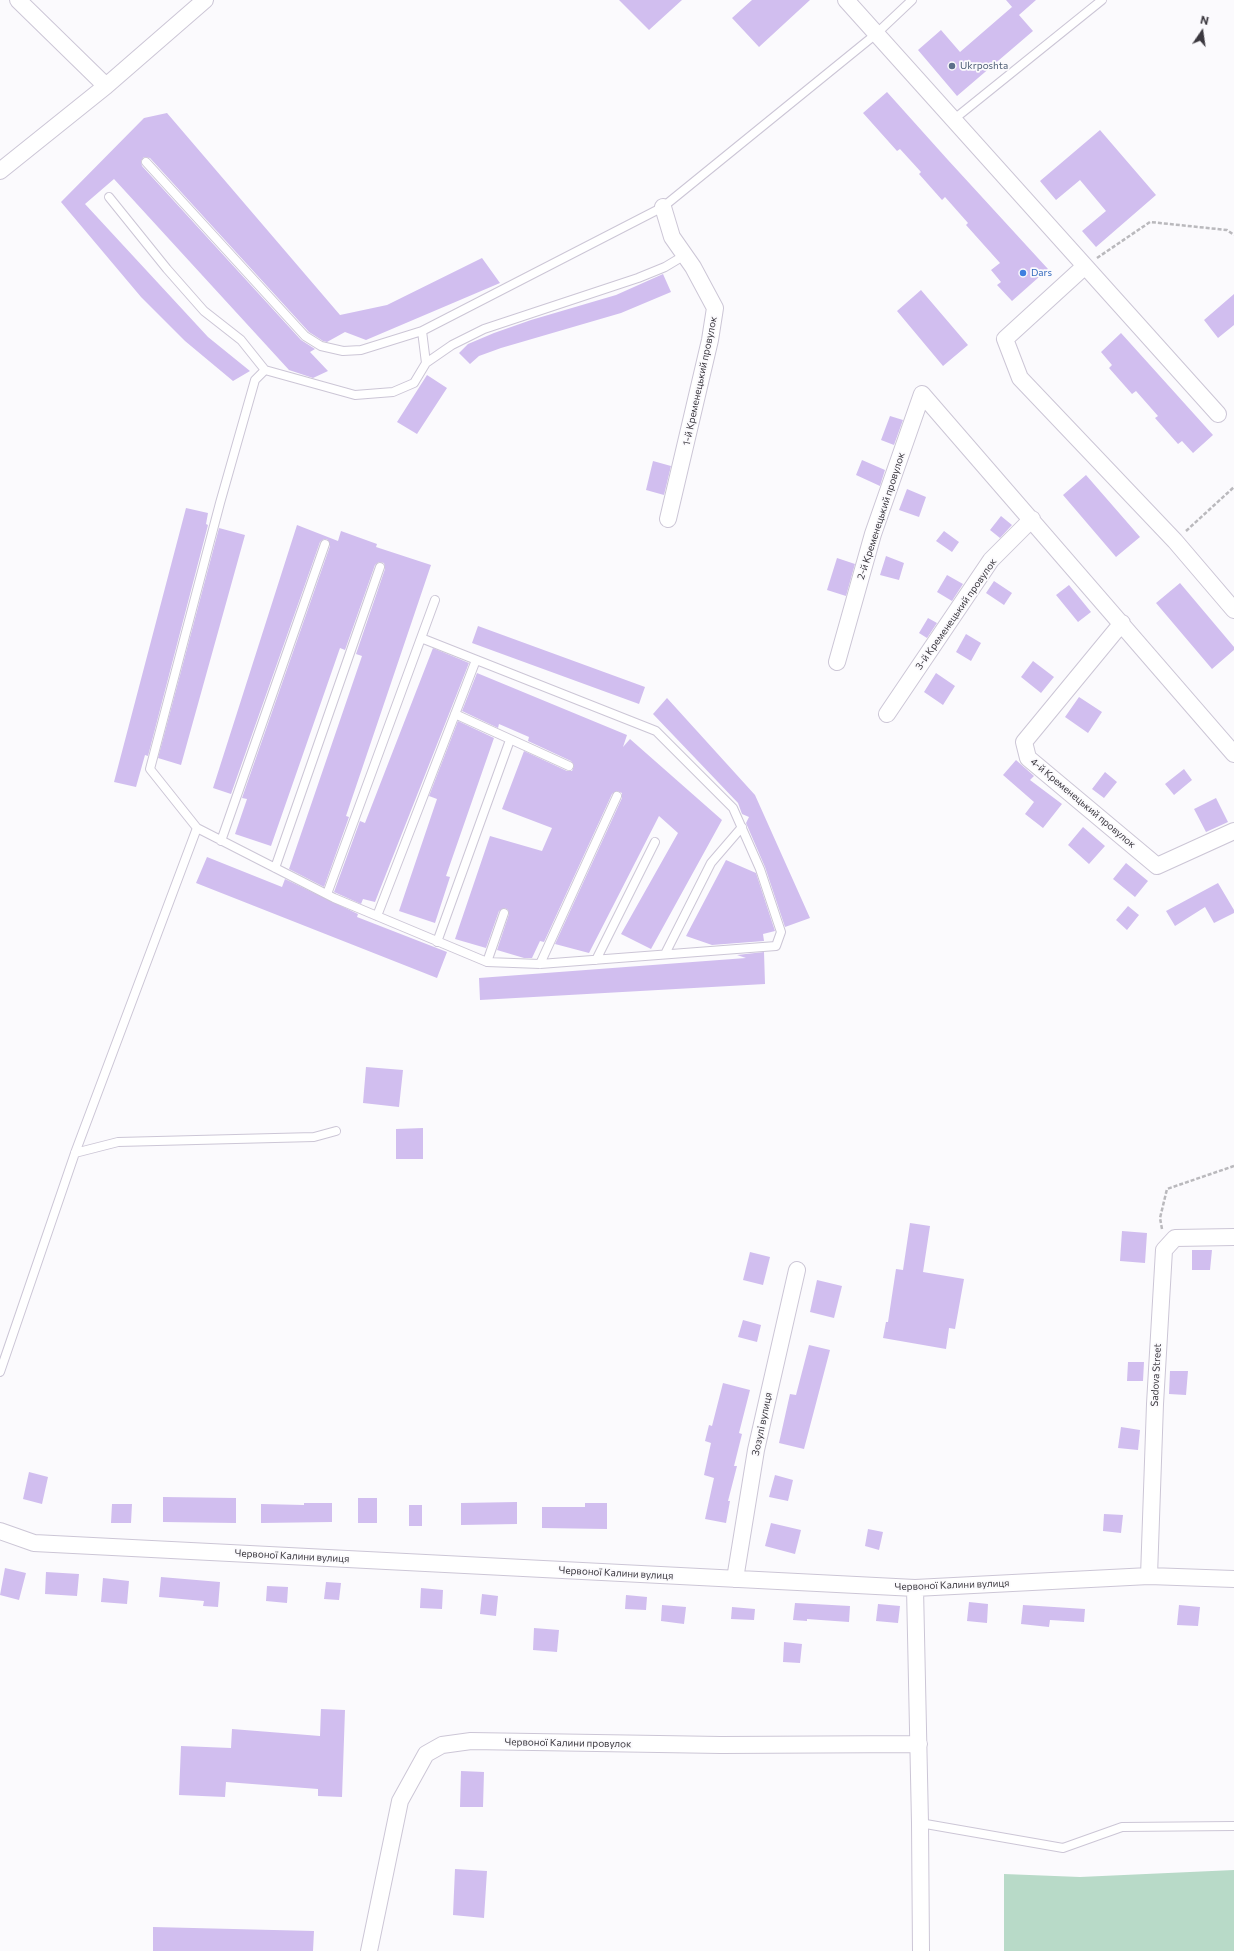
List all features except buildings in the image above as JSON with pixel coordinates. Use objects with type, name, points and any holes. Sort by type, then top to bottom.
[{"type":"street","points":[[18,0],[106,86]]},
{"type":"street","points":[[0,171],[106,86],[205,0]]},
{"type":"street","points":[[846,0],[952,120],[1218,414]]},
{"type":"street","name":"1-й Кременецький провулок","points":[[663,207],[672,237],[694,267],[716,308],[710,340],[668,519]]},
{"type":"street","points":[[1085,266],[1005,339],[1020,378],[1175,541],[1234,610]]},
{"type":"street","name":"2-й Кременецький провулок","points":[[837,662],[873,534],[922,394],[1032,519]]},
{"type":"street","points":[[1032,519],[1234,754]]},
{"type":"street","name":"3-й Кременецький провулок","points":[[887,714],[991,560],[1032,519]]},
{"type":"street","name":"4-й Кременецький провулок","points":[[1122,622],[1024,742],[1028,758],[1157,866],[1234,831]]},
{"type":"street","points":[[1164,1250],[1175,1238],[1234,1237]]},
{"type":"street","name":"Sadova Street","points":[[1149,1576],[1155,1404],[1164,1250]]},
{"type":"street","name":"Зозулі вулиця","points":[[736,1579],[756,1450],[797,1270]]},
{"type":"street","name":"Червоної Калини вулиця","points":[[0,1531],[34,1543],[915,1588],[1149,1576],[1234,1579]]},
{"type":"street","points":[[915,1588],[919,1744],[921,1951]]},
{"type":"street","name":"Червоної Калини провулок","points":[[369,1951],[400,1801],[426,1754],[442,1745],[471,1741],[721,1745],[919,1744]]},
{"type":"lane","points":[[146,162],[305,336],[321,346],[343,351],[361,350],[422,332],[663,207],[876,34],[912,0]]},
{"type":"lane","points":[[952,120],[1102,0]]},
{"type":"lane","points":[[109,197],[167,269],[204,311],[241,340],[265,370],[355,395],[393,392],[414,383],[426,363],[452,345],[484,329],[638,278],[665,267],[685,255]]},
{"type":"lane","points":[[422,332],[426,363]]},
{"type":"lane","points":[[265,370],[254,380],[150,769],[197,828],[327,894],[487,962],[540,964],[776,946],[781,932],[760,868],[733,808],[656,731],[421,638]]},
{"type":"lane","points":[[221,841],[325,544]]},
{"type":"lane","points":[[274,868],[380,567]]},
{"type":"lane","points":[[327,894],[435,600]]},
{"type":"lane","points":[[377,916],[476,660]]},
{"type":"lane","points":[[455,714],[569,766]]},
{"type":"lane","points":[[437,942],[510,740]]},
{"type":"lane","points":[[540,964],[617,796]]},
{"type":"lane","points":[[665,954],[711,863],[742,827]]},
{"type":"lane","points":[[0,1372],[75,1153],[197,828]]},
{"type":"lane","points":[[596,960],[655,842]]},
{"type":"lane","points":[[487,962],[504,912]]},
{"type":"lane","points":[[75,1153],[118,1142],[314,1137],[336,1131]]},
{"type":"lane","points":[[920,1823],[1063,1848],[1122,1827],[1234,1826]]},
{"type":"path","points":[[1085,266],[1150,222],[1228,230],[1234,235]]},
{"type":"path","points":[[1175,541],[1234,487]]},
{"type":"path","points":[[1164,1250],[1160,1218],[1167,1189],[1234,1166]]},
{"type":"green space","points":[[1234,1870],[1234,1951],[1004,1951],[1004,1874],[1080,1877]]},
{"type":"place","name":"Ukrposhta","points":[[952,66]]},
{"type":"place","name":"Dars","points":[[1023,273]]}]
